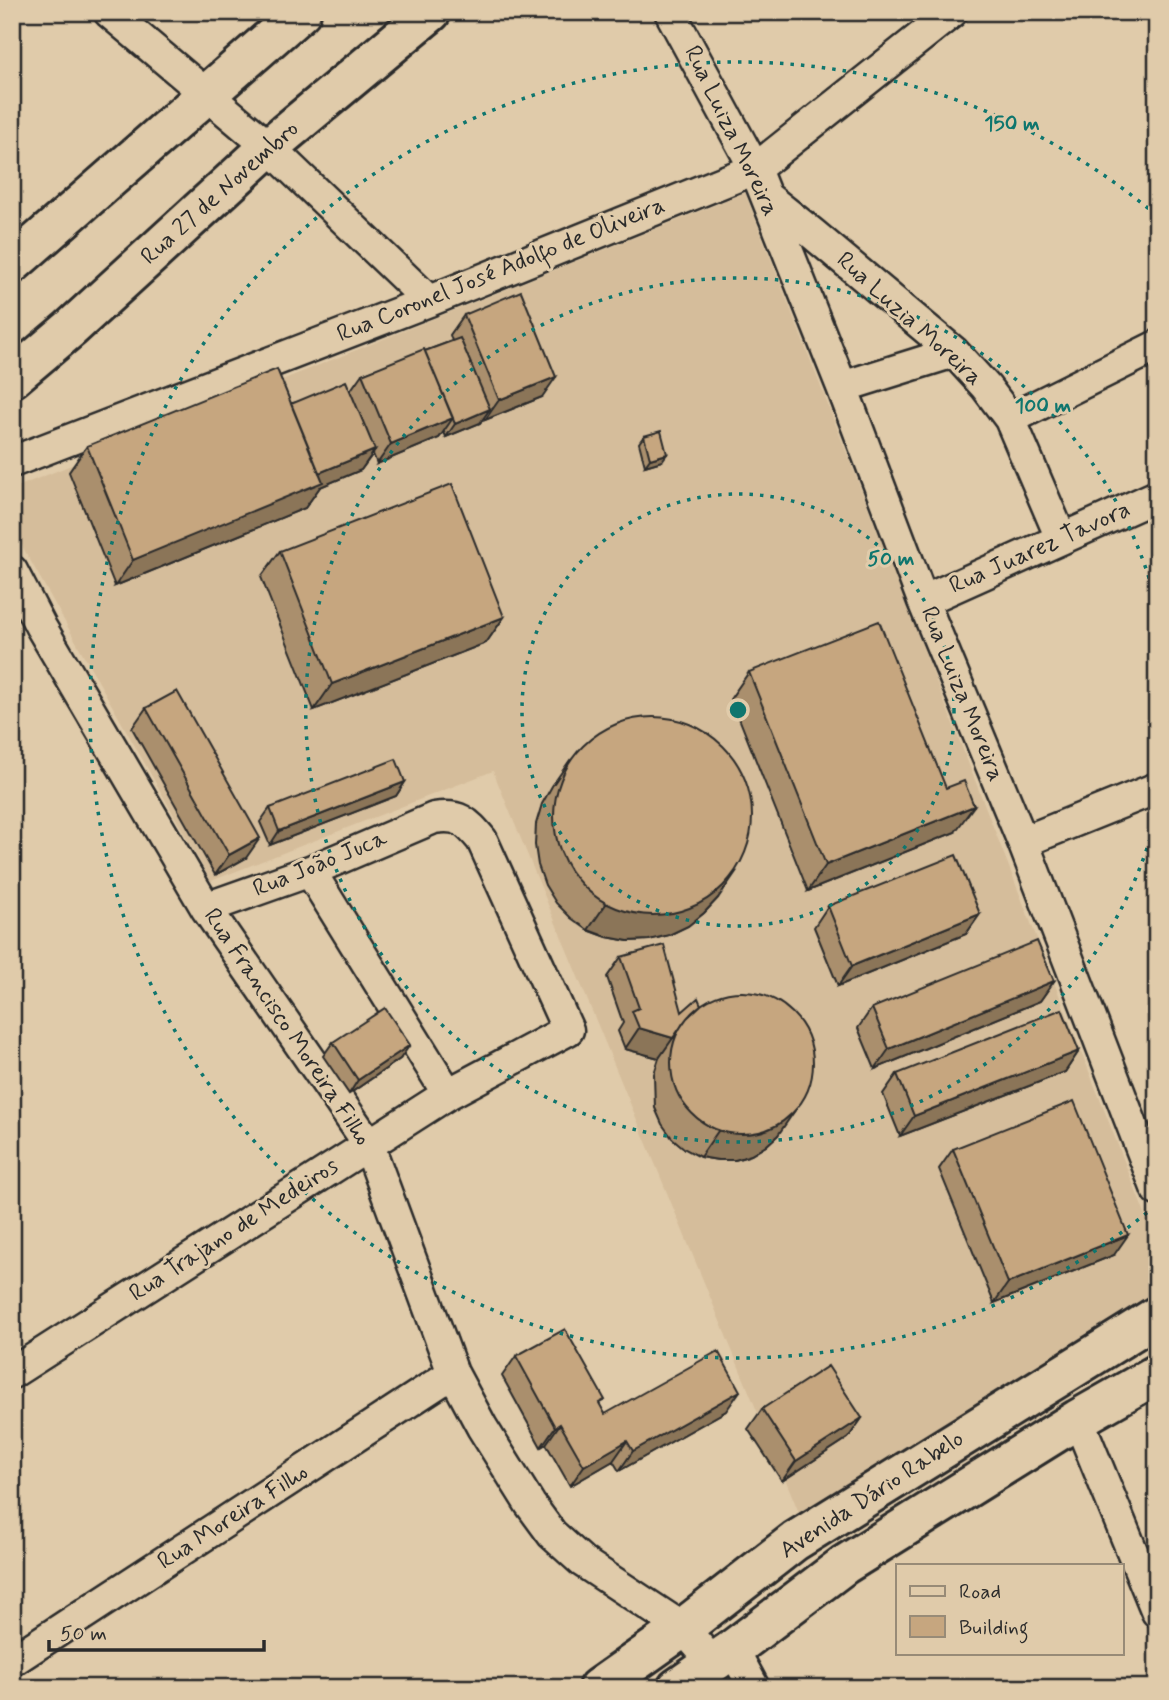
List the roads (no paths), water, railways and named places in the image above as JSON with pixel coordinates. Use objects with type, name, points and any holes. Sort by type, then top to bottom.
[{"type":"main road","name":"Rua 27 de Novembro","points":[[12,378],[70,329],[269,148],[431,12]]},
{"type":"main road","points":[[12,264],[298,13]]},
{"type":"main road","name":"Avenida Dário Rabelo","points":[[598,1688],[683,1628],[795,1541],[1157,1316]]},
{"type":"main road","name":"Avenida Dário Rabelo","points":[[677,1688],[844,1565],[1079,1419],[1157,1374]]},
{"type":"street","points":[[109,12],[269,148],[429,301]]},
{"type":"street","name":"Rua Luiza Moreira","points":[[670,12],[755,169],[923,601],[1023,842],[1157,1190]]},
{"type":"street","name":"Rua Coronel José Adolfo de Oliveira","points":[[12,462],[429,301],[755,169],[952,12]]},
{"type":"street","name":"Rua Luzia Moreira","points":[[766,197],[954,352],[986,387],[1010,419],[1061,538]]},
{"type":"street","points":[[1010,419],[1157,346]]},
{"type":"street","points":[[842,387],[954,352]]},
{"type":"street","name":"Rua Juarez Tavora","points":[[923,601],[1157,496]]},
{"type":"street","name":"Rua Francisco Moreira Filho","points":[[12,572],[41,627],[206,908],[368,1143],[453,1373],[482,1427],[530,1504],[552,1534],[583,1562],[723,1656],[754,1688]]},
{"type":"street","points":[[1023,842],[1157,788]]},
{"type":"street","name":"Rua João Juca","points":[[206,908],[310,871],[434,818],[450,816],[468,823],[482,840],[568,1030]]},
{"type":"street","points":[[310,871],[447,1094]]},
{"type":"street","name":"Rua Trajano de Medeiros","points":[[12,1373],[447,1094],[568,1030]]},
{"type":"street","name":"Rua Moreira Filho","points":[[12,1661],[453,1373]]},
{"type":"street","points":[[1079,1419],[1157,1612]]}]
